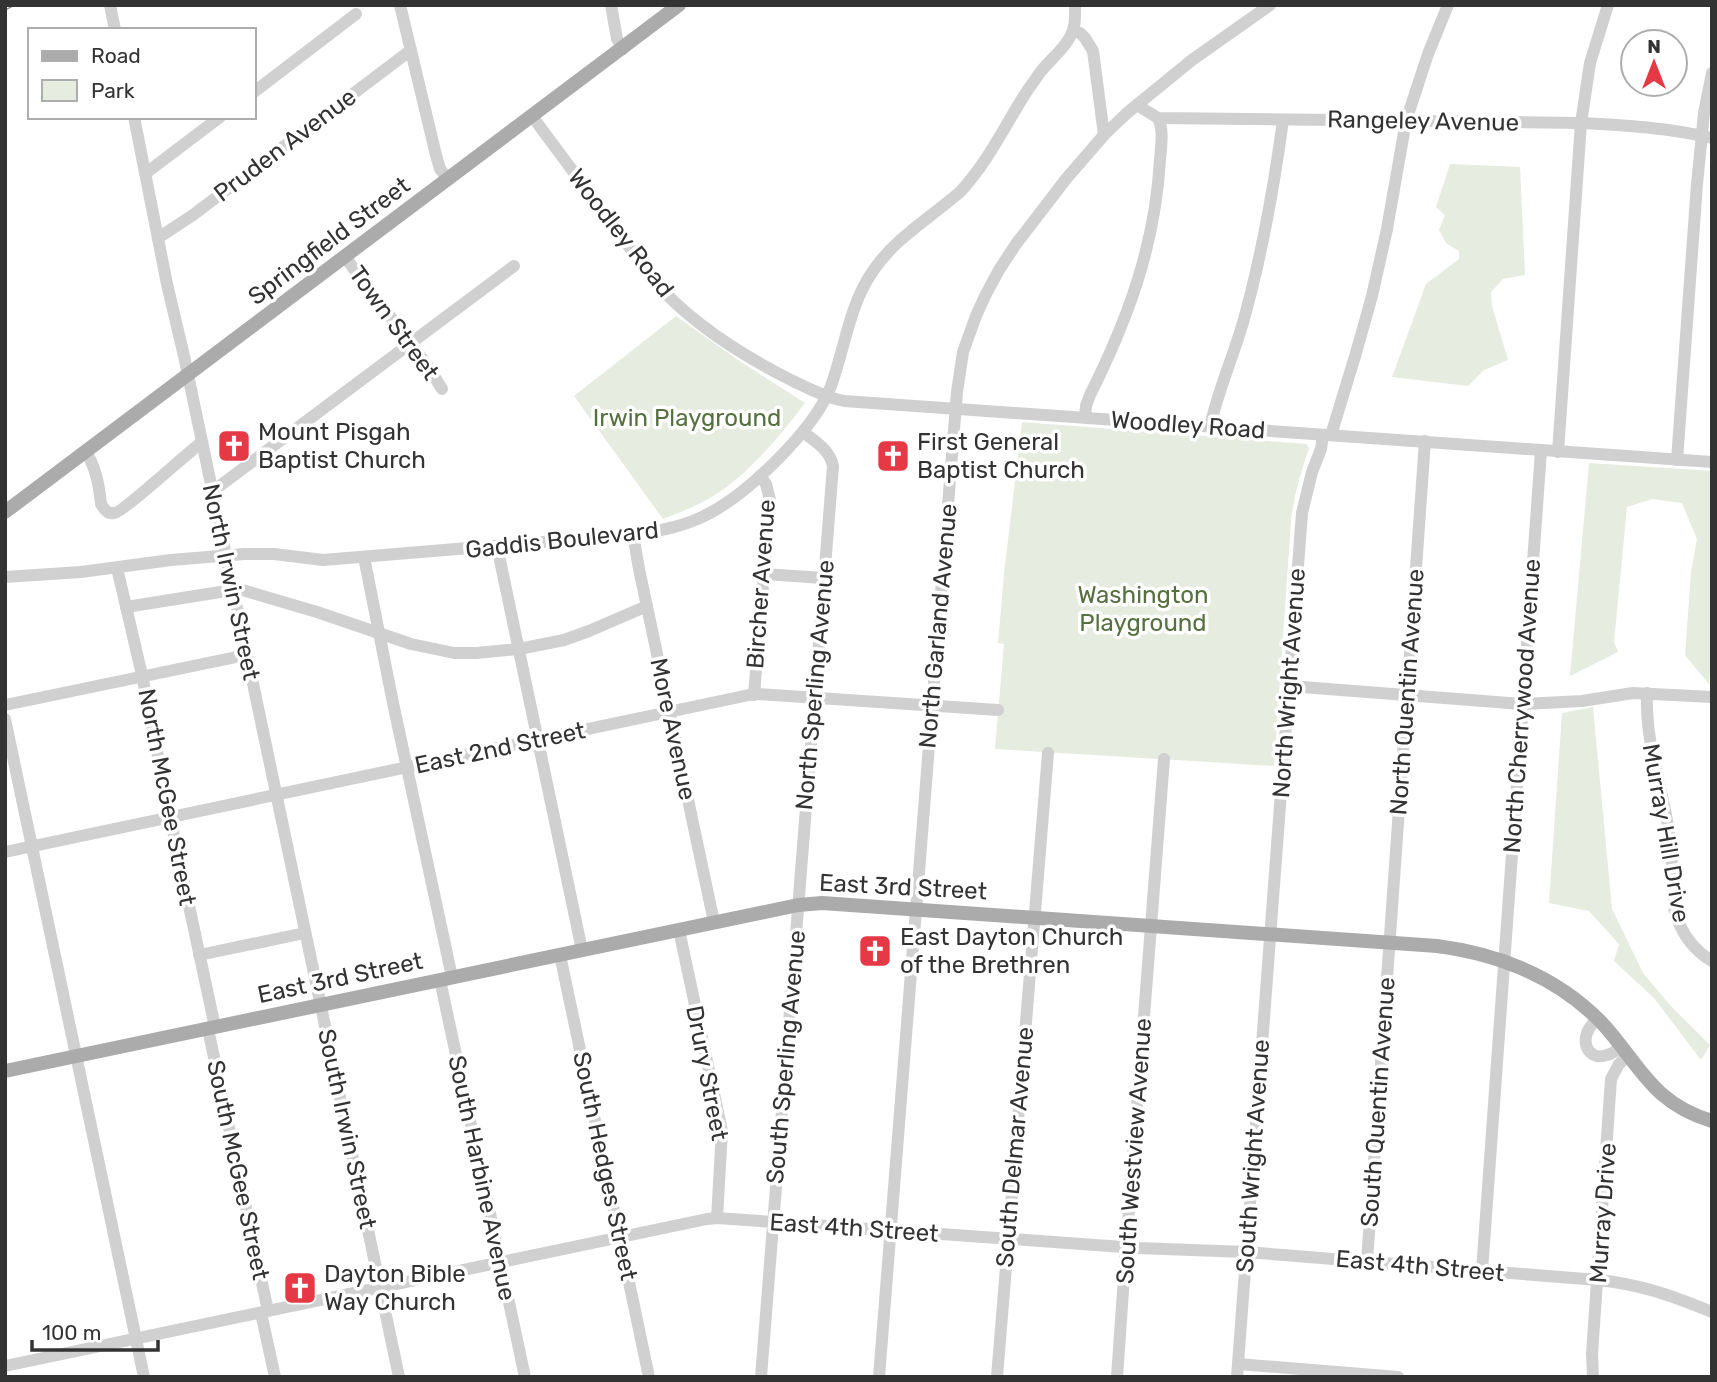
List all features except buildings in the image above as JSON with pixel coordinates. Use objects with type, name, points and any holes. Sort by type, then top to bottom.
[{"type":"main road","name":"Springfield Street","points":[[5,512],[679,5]]},
{"type":"main road","name":"East 3rd Street","points":[[5,1071],[714,922],[798,905],[822,904],[1270,934],[1462,950],[1504,961],[1544,979],[1565,993],[1597,1019],[1662,1095],[1688,1112],[1712,1121]]},
{"type":"street","points":[[110,5],[115,28]]},
{"type":"street","points":[[400,5],[436,155],[440,169],[448,179]]},
{"type":"street","points":[[611,5],[617,39],[623,48]]},
{"type":"street","points":[[1075,5],[1073,31],[1080,33],[1093,51],[1104,135]]},
{"type":"street","name":"North Wright Avenue","points":[[1270,934],[1302,513],[1312,472],[1356,353],[1372,296],[1406,121],[1428,54],[1448,5]]},
{"type":"street","points":[[1558,452],[1581,123],[1590,63],[1608,5]]},
{"type":"street","name":"North Garland Avenue","points":[[879,1377],[956,409],[963,352],[976,316],[999,270],[1041,211],[1104,135],[1192,60],[1269,7]]},
{"type":"street","points":[[256,90],[356,14]]},
{"type":"street","name":"Gaddis Boulevard","points":[[5,577],[117,568],[171,559],[226,555],[274,554],[323,560],[496,546],[669,529],[705,516],[760,475],[803,432],[827,397],[861,291],[873,271],[890,251],[970,181],[1034,82],[1065,45],[1073,31]]},
{"type":"street","name":"Pruden Avenue","points":[[158,238],[193,215],[411,50]]},
{"type":"street","points":[[1677,460],[1707,137],[1704,113],[1712,73]]},
{"type":"street","points":[[1085,417],[1090,395],[1124,322],[1144,261],[1154,214],[1160,168],[1161,124],[1158,118],[1138,105]]},
{"type":"street","name":"Woodley Road","points":[[532,116],[656,283],[676,303],[709,330],[764,366],[827,397],[844,401],[1712,462]]},
{"type":"street","name":"Rangeley Avenue","points":[[1158,118],[1581,123],[1635,126],[1707,137]]},
{"type":"street","name":"North Irwin Street","points":[[134,119],[320,1005]]},
{"type":"street","points":[[146,173],[217,119]]},
{"type":"street","points":[[1210,426],[1244,318],[1258,262],[1283,120]]},
{"type":"street","name":"Town Street","points":[[345,257],[442,388]]},
{"type":"street","points":[[212,491],[514,266]]},
{"type":"street","name":"North Sperling Avenue","points":[[798,905],[832,466],[831,458],[820,445],[803,432]]},
{"type":"street","name":"North Quentin Avenue","points":[[1390,943],[1425,441]]},
{"type":"street","points":[[86,452],[96,473],[101,504],[107,512],[117,513],[201,443]]},
{"type":"street","name":"North Cherrywood Avenue","points":[[1482,1271],[1541,451]]},
{"type":"street","name":"Bircher Avenue","points":[[754,695],[770,499],[760,475]]},
{"type":"street","name":"More Avenue","points":[[633,534],[714,922]]},
{"type":"street","points":[[496,546],[582,950]]},
{"type":"street","name":"South Harbine Avenue","points":[[364,557],[407,767],[500,1263],[525,1377]]},
{"type":"street","name":"North McGee Street","points":[[117,568],[142,675],[199,955],[211,1028]]},
{"type":"street","points":[[764,574],[823,578]]},
{"type":"street","points":[[126,607],[239,589],[297,605],[411,644],[454,653],[542,645],[589,631],[647,606]]},
{"type":"street","points":[[5,705],[246,655]]},
{"type":"street","points":[[1289,686],[1522,704],[1582,701],[1647,693],[1712,697]]},
{"type":"street","name":"Murray Hill Drive","points":[[1647,693],[1649,741],[1670,835],[1675,913],[1691,945],[1712,961]]},
{"type":"street","name":"East 2nd Street","points":[[5,852],[754,695],[999,710]]},
{"type":"street","points":[[5,719],[144,1377]]},
{"type":"street","name":"South Delmar Avenue","points":[[997,1377],[1048,753]]},
{"type":"street","name":"South Westview Avenue","points":[[1117,1377],[1164,758]]},
{"type":"street","name":"South Sperling Avenue","points":[[761,1377],[798,905]]},
{"type":"street","name":"Drury Street","points":[[679,930],[722,1131],[717,1218]]},
{"type":"street","points":[[199,955],[305,933]]},
{"type":"street","name":"South Wright Avenue","points":[[1237,1370],[1270,934]]},
{"type":"street","name":"South Quentin Avenue","points":[[1367,1261],[1390,943]]},
{"type":"street","name":"South Hedges Street","points":[[560,955],[649,1377]]},
{"type":"street","name":"South Irwin Street","points":[[320,1005],[399,1377]]},
{"type":"street","points":[[1597,1019],[1586,1035],[1586,1048],[1589,1052],[1600,1057],[1625,1051]]},
{"type":"street","name":"South McGee Street","points":[[211,1028],[275,1377]]},
{"type":"street","name":"Murray Drive","points":[[1593,1377],[1592,1354],[1611,1079],[1625,1051]]},
{"type":"street","name":"East 4th Street","points":[[5,1366],[717,1218],[1126,1248],[1246,1252],[1598,1280],[1651,1289],[1712,1312]]},
{"type":"street","points":[[1237,1370],[1398,1377]]},
{"type":"green space","points":[[1450,164],[1520,167],[1525,275],[1503,279],[1491,292],[1492,306],[1508,360],[1484,370],[1468,386],[1392,377],[1426,284],[1459,259],[1459,251],[1446,243],[1439,230],[1445,215],[1436,207]]},
{"type":"green space","name":"Irwin Playground","points":[[676,316],[805,403],[752,465],[727,487],[689,509],[663,519],[574,396]]},
{"type":"green space","name":"Washington Playground","points":[[1022,422],[1307,444],[1309,449],[1291,521],[1274,766],[995,749],[1004,644],[998,643]]},
{"type":"green space","points":[[1589,463],[1712,471],[1712,633],[1709,684],[1685,655],[1691,572],[1697,539],[1682,503],[1652,499],[1627,507],[1614,642],[1618,652],[1570,676]]},
{"type":"green space","points":[[1593,707],[1612,909],[1643,973],[1710,1045],[1701,1060],[1654,998],[1614,961],[1619,944],[1589,911],[1549,903],[1562,713]]},
{"type":"railway","points":[[5,8],[11,5]]},
{"type":"place","name":"Mount Pisgah Baptist Church","points":[[234,446]]},
{"type":"place","name":"First General Baptist Church","points":[[893,456]]},
{"type":"place","name":"East Dayton Church of the Brethren","points":[[875,951]]},
{"type":"place","name":"Dayton Bible Way Church","points":[[300,1288]]}]
